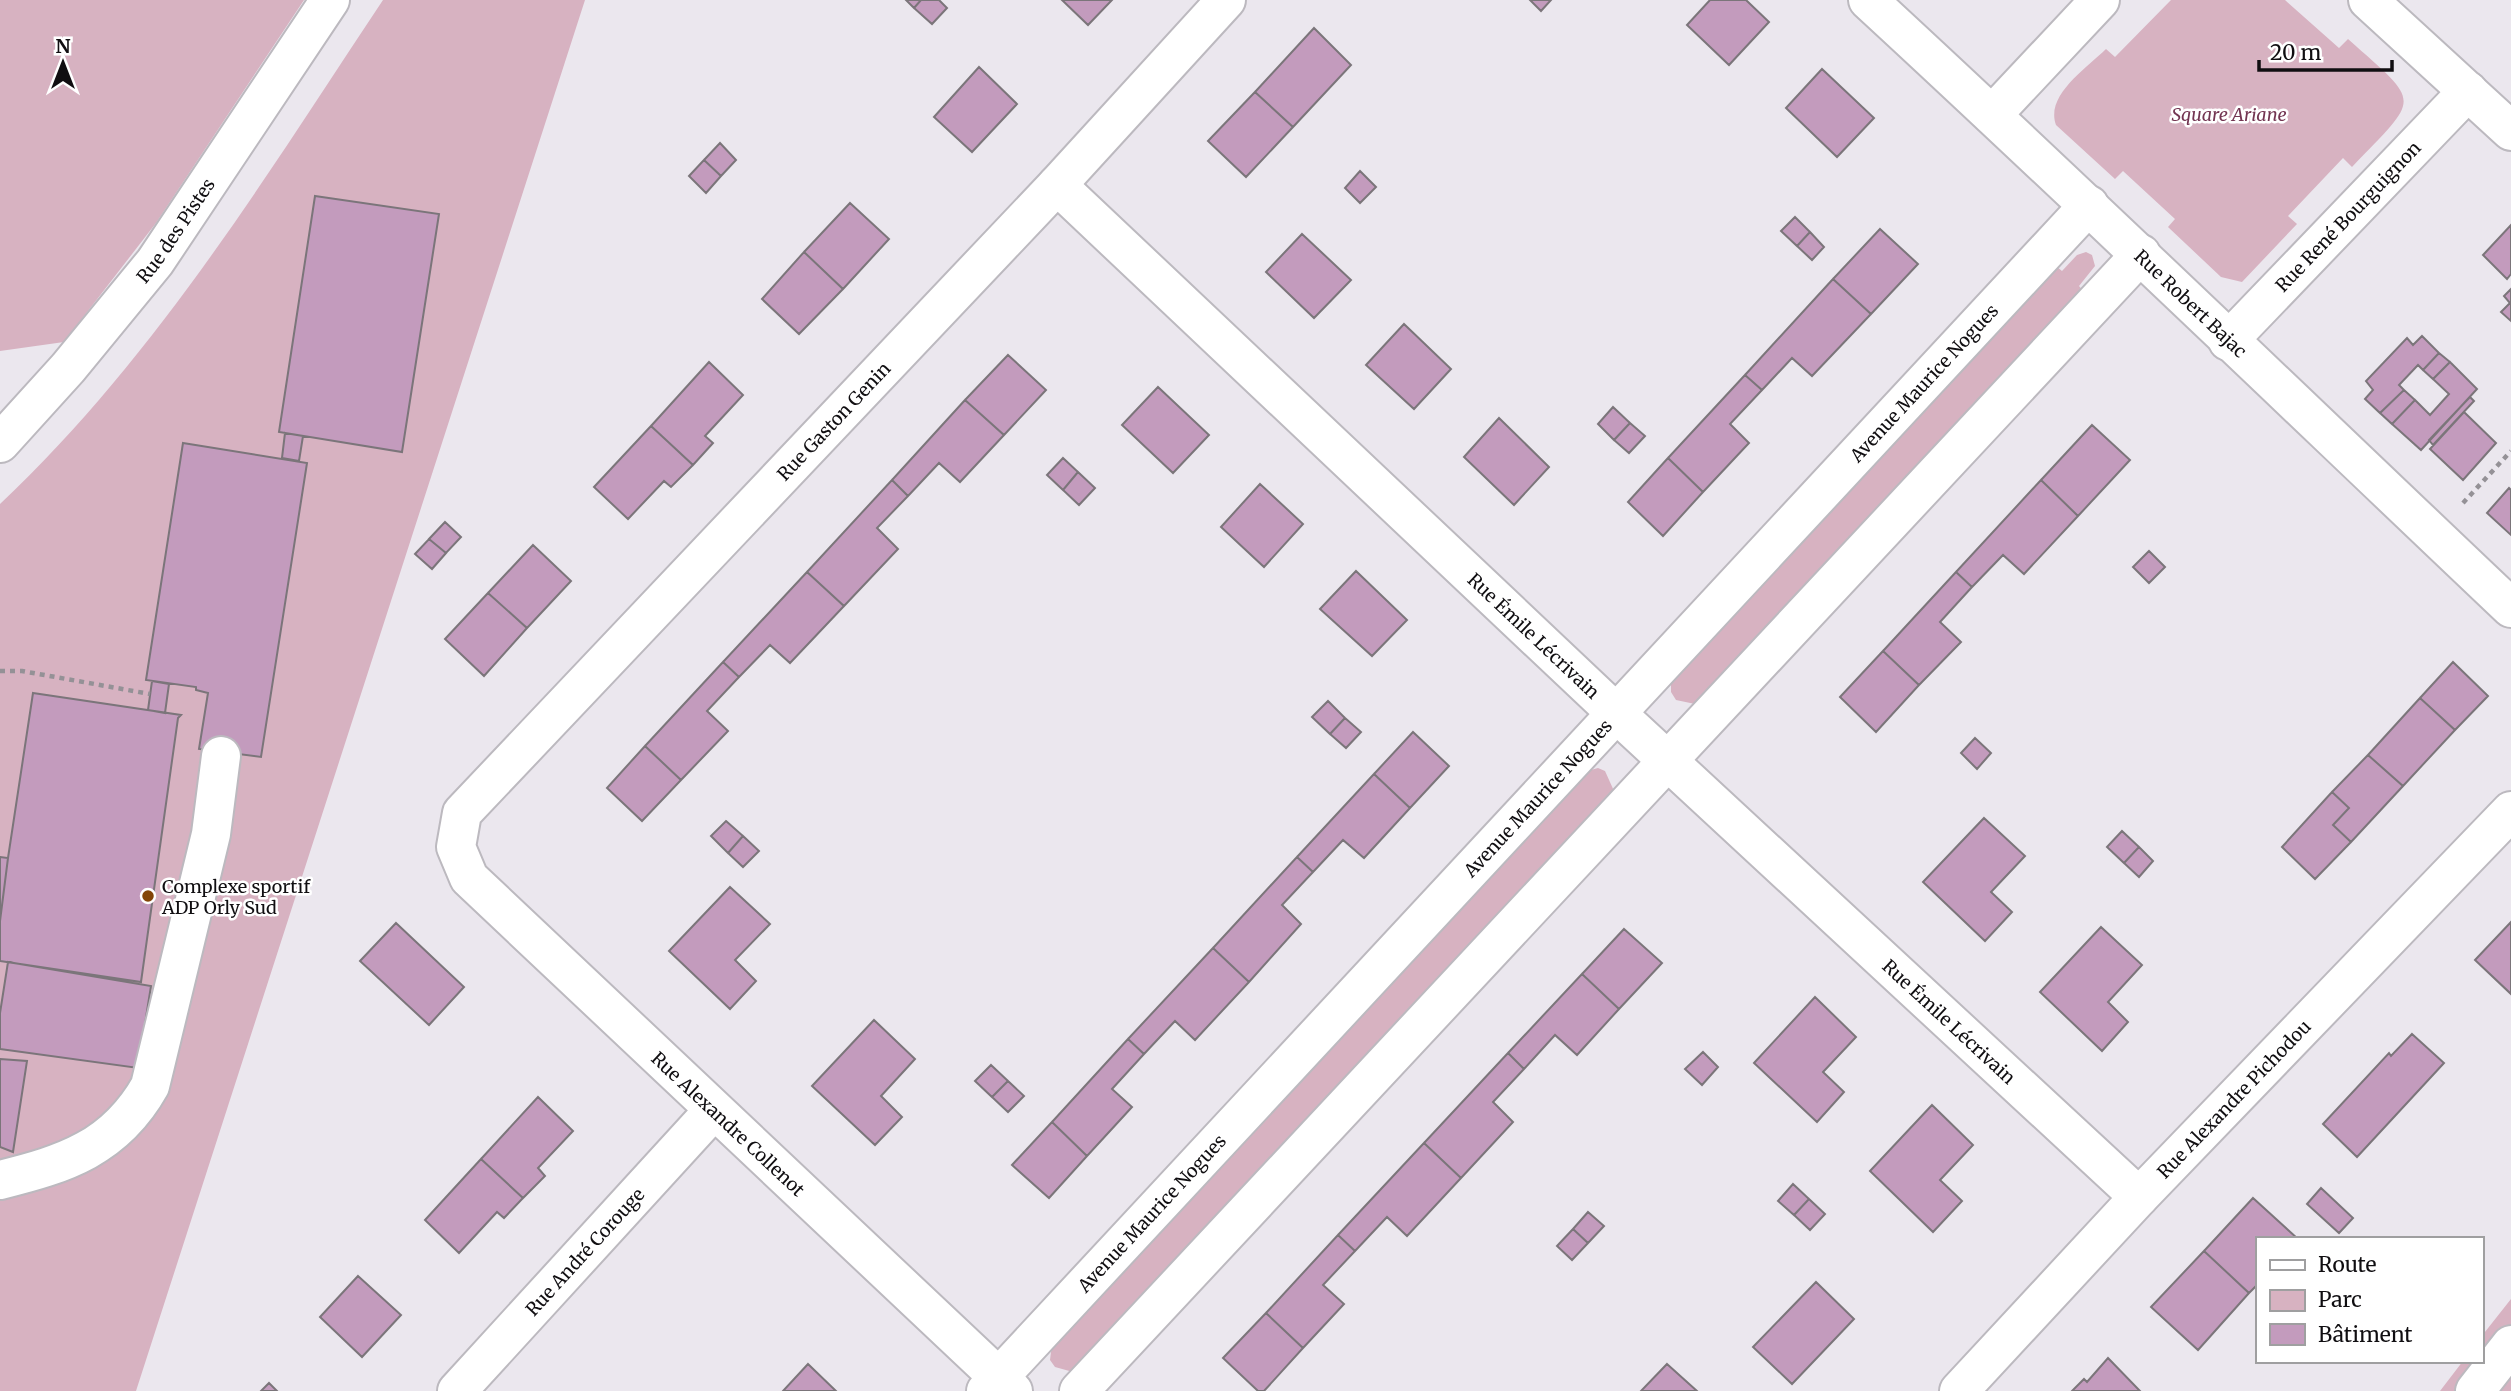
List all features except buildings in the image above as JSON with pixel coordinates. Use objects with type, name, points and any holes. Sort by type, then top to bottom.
[{"type":"street","name":"Rue des Pistes","points":[[0,443],[68,368],[155,262],[330,0]]},
{"type":"street","name":"Rue Gaston Genin","points":[[456,847],[462,813],[1056,185],[1226,0]]},
{"type":"street","name":"Rue Robert Bajac","points":[[1868,0],[2090,205],[2228,341],[2511,608]]},
{"type":"street","points":[[1992,115],[2100,0]]},
{"type":"street","points":[[2368,0],[2511,131]]},
{"type":"street","name":"Rue René Bourguignon","points":[[2228,341],[2468,91]]},
{"type":"street","name":"Rue Émile Lécrivain","points":[[1056,185],[1616,712],[1671,760],[2139,1197]]},
{"type":"street","name":"Avenue Maurice Nogues","points":[[999,1387],[1616,712],[2090,205]]},
{"type":"street","points":[[1079,1391],[2141,254]]},
{"type":"street","points":[[0,1180],[59,1165],[119,1128],[138,1106],[150,1086],[211,834],[221,756]]},
{"type":"street","name":"Rue Alexandre Pichodou","points":[[1959,1391],[2139,1197],[2511,811]]},
{"type":"street","name":"Rue Alexandre Collenot","points":[[456,847],[469,878],[999,1387]]},
{"type":"street","name":"Rue André Corouge","points":[[457,1391],[713,1111]]},
{"type":"street","points":[[2475,1391],[2511,1345]]},
{"type":"path","points":[[2434,535],[2511,451]]},
{"type":"path","points":[[0,671],[22,671],[150,694]]},
{"type":"green space","points":[[0,0],[304,0],[156,223],[64,342],[0,351]]},
{"type":"green space","name":"Complexe sportif ADP Orly Sud","points":[[383,0],[585,0],[136,1391],[0,1391],[0,504],[56,448],[158,327],[251,198]]},
{"type":"green space","name":"Square Ariane","points":[[2171,0],[2285,0],[2339,48],[2348,39],[2390,77],[2404,101],[2401,112],[2391,126],[2352,167],[2343,158],[2288,216],[2297,224],[2242,282],[2221,277],[2168,227],[2175,219],[2123,171],[2115,179],[2056,125],[2056,103],[2079,73],[2106,49],[2115,57]]},
{"type":"green space","points":[[2086,252],[2092,255],[2095,266],[2079,286],[2084,292],[1695,704],[1676,700],[1671,692],[1671,679],[2056,266],[2062,271],[2077,255]]},
{"type":"green space","points":[[1598,768],[1605,771],[1614,791],[1073,1372],[1055,1367],[1050,1360],[1052,1344],[1587,771]]},
{"type":"green space","points":[[2511,1299],[2511,1391],[2440,1391],[2461,1363],[2483,1363],[2483,1334]]},
{"type":"place","name":"Complexe sportif ADP Orly Sud","points":[[148,896]]}]
